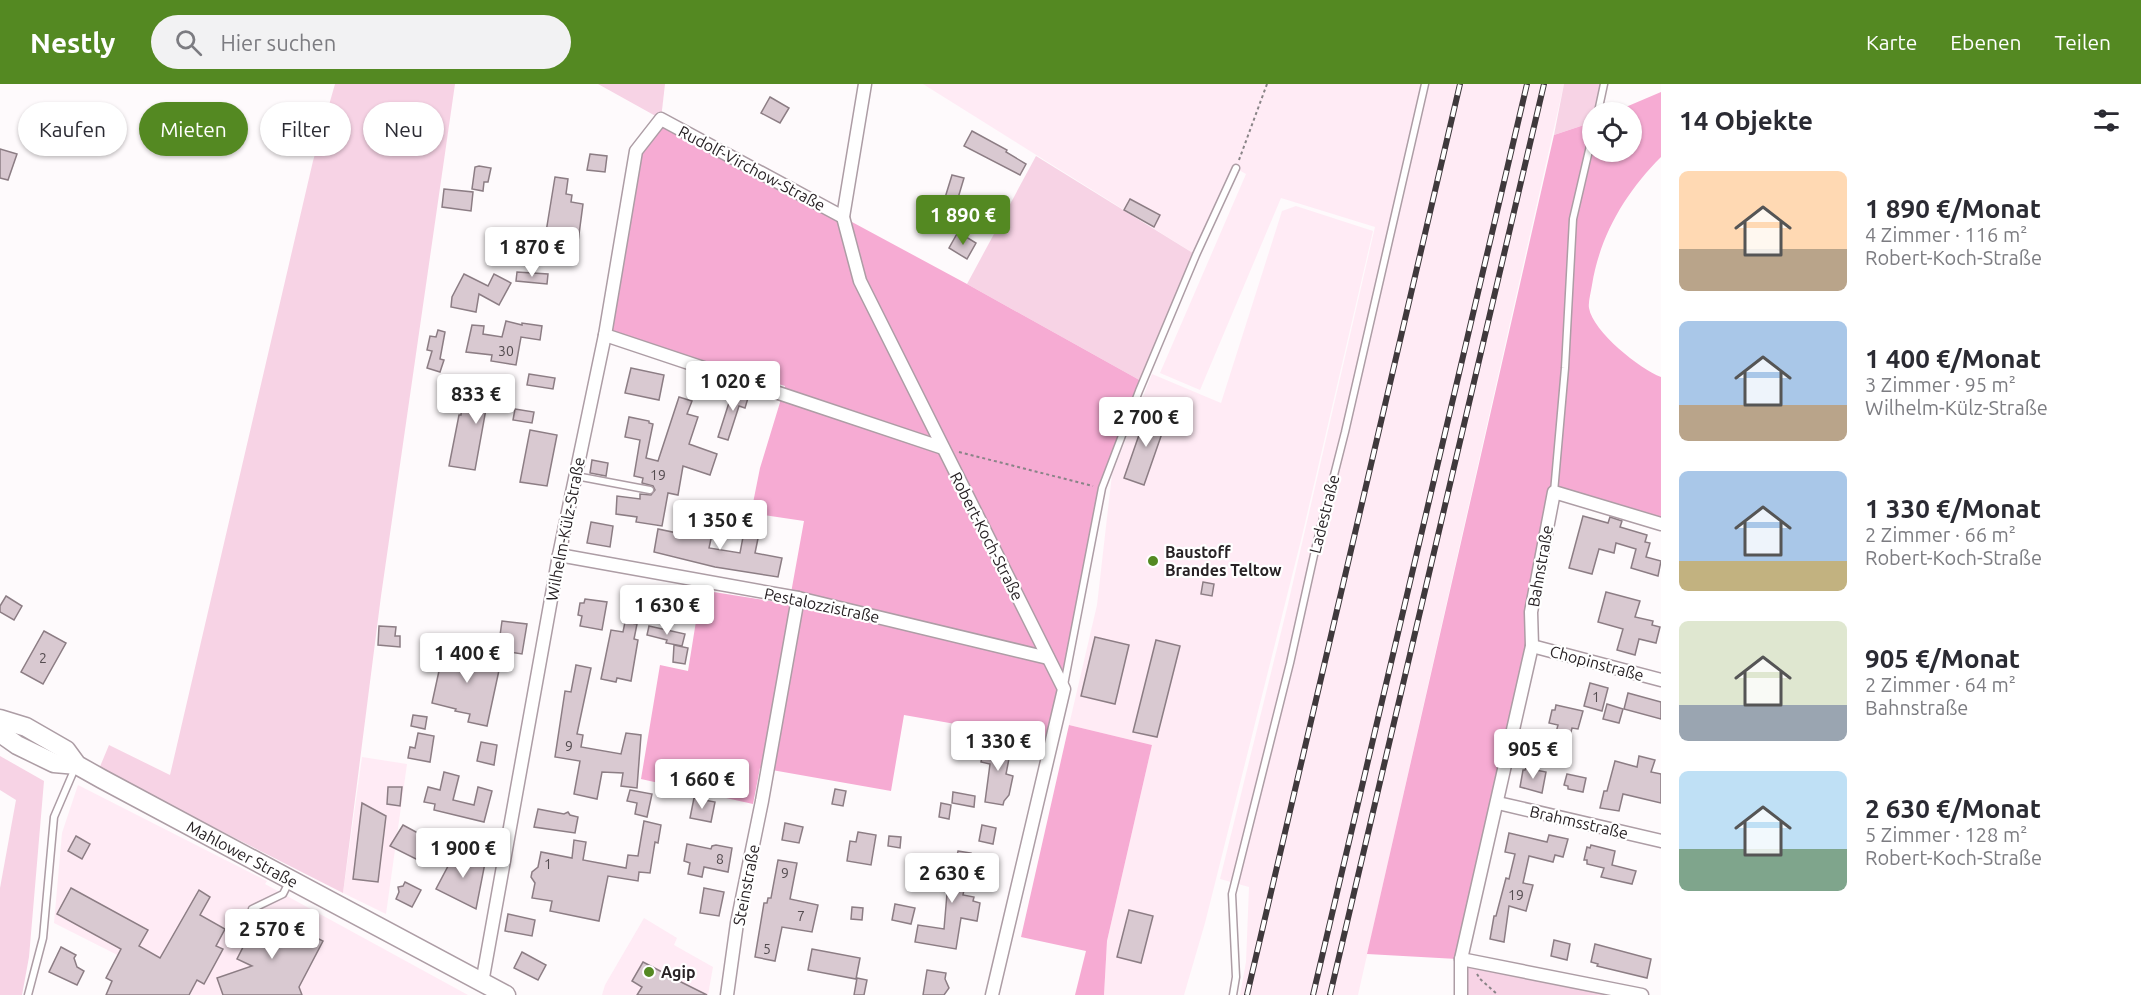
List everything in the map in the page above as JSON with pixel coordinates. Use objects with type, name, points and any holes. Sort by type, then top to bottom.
[{"type":"main road","name":"Mahlower Straße","points":[[0,719],[26,727],[66,750],[77,765]]},
{"type":"main road","name":"Mahlower Straße","points":[[0,733],[17,745],[54,763],[77,765],[503,994]]},
{"type":"street","name":"Robert-Koch-Straße","points":[[865,84],[843,217],[860,281],[1064,689]]},
{"type":"street","name":"Rudolf-Virchow-Straße","points":[[661,119],[843,217]]},
{"type":"street","name":"Wilhelm-Külz-Straße","points":[[482,983],[559,555],[605,335],[636,150],[661,119]]},
{"type":"street","points":[[605,335],[943,448]]},
{"type":"street","points":[[1554,492],[1661,524]]},
{"type":"street","name":"Bahnstraße","points":[[1461,995],[1466,960],[1532,646],[1531,612],[1554,492]]},
{"type":"street","name":"Pestalozzistraße","points":[[559,555],[798,598],[1048,658]]},
{"type":"street","name":"Steinstraße","points":[[727,995],[737,923],[762,801],[798,598]]},
{"type":"street","name":"Chopinstraße","points":[[1532,646],[1661,680]]},
{"type":"street","points":[[992,995],[1064,689]]},
{"type":"street","name":"Brahmsstraße","points":[[1498,803],[1661,841]]},
{"type":"street","points":[[1466,960],[1642,995]]},
{"type":"lane","name":"Ladestraße","points":[[1233,995],[1236,977],[1232,894],[1290,663],[1425,84]]},
{"type":"lane","points":[[1600,102],[1604,84]]},
{"type":"lane","name":"Bahnstraße","points":[[1554,492],[1565,368],[1573,219],[1586,162]]},
{"type":"lane","points":[[1064,689],[1102,488],[1139,391],[1236,168]]},
{"type":"lane","points":[[576,476],[650,490]]},
{"type":"lane","points":[[28,995],[43,938],[54,817],[77,765]]},
{"type":"lane","points":[[452,834],[506,853]]},
{"type":"lane","points":[[252,909],[283,894],[291,880]]},
{"type":"path","points":[[1236,168],[1267,84]]},
{"type":"path","points":[[943,448],[1102,488]]},
{"type":"path","points":[[1466,960],[1480,979],[1498,995]]},
{"type":"shaded area","points":[[335,84],[455,84],[381,596],[343,893],[99,769],[109,745],[170,775],[314,156],[351,156],[351,102],[330,102]]},
{"type":"shaded area","points":[[598,84],[665,84],[661,119]]},
{"type":"shaded area","points":[[923,84],[1564,84],[1358,995],[1240,995],[1246,962],[1249,887],[1220,879],[1288,604],[1375,227],[1281,198],[1200,390],[1160,373],[1246,174],[1237,169],[1196,255]]},
{"type":"shaded area","points":[[1564,84],[1604,84],[1600,102],[1582,102],[1582,126],[1554,135]]},
{"type":"shaded area","points":[[1661,92],[1661,157],[1648,170],[1616,215],[1601,249],[1589,308],[1592,318],[1608,338],[1630,358],[1661,377],[1661,524],[1554,492],[1532,646],[1457,959],[1367,954],[1554,135],[1582,126],[1582,162],[1642,162],[1642,102],[1638,102]]},
{"type":"shaded area","points":[[661,119],[1143,382],[1102,488],[1052,741],[904,715],[891,791],[760,768],[753,804],[641,779],[660,665],[688,671],[701,590],[789,604],[804,521],[751,513],[760,468],[785,386],[609,333],[641,153]]},
{"type":"shaded area","points":[[1036,156],[1196,255],[1143,382],[967,284]]},
{"type":"shaded area","points":[[1296,206],[1373,231],[1302,536],[1205,923],[1184,995],[1104,995],[1107,941],[1152,745],[1069,725],[1097,605],[1112,474],[1152,374],[1221,403],[1282,211]]},
{"type":"shaded area","points":[[1069,725],[1152,745],[1107,941],[1104,995],[1075,995],[1086,951],[1021,937]]},
{"type":"shaded area","points":[[0,756],[44,781],[29,957],[22,995],[0,995],[0,888],[16,800],[0,790]]},
{"type":"shaded area","points":[[362,757],[407,764],[386,914],[343,893]]},
{"type":"shaded area","points":[[78,785],[267,881],[265,884],[468,995],[139,995],[151,972],[54,923],[62,833]]},
{"type":"shaded area","points":[[644,918],[677,938],[674,945],[713,967],[708,995],[602,995],[605,985]]},
{"type":"shaded area","points":[[1461,959],[1642,995],[1462,995],[1467,972]]},
{"type":"building","points":[[770,97],[789,108],[780,123],[761,113]]},
{"type":"building","points":[[972,131],[1007,150],[1006,152],[1026,164],[1020,175],[964,146]]},
{"type":"building","points":[[0,149],[17,154],[8,180],[0,178]]},
{"type":"building","points":[[590,154],[607,156],[605,172],[587,170]]},
{"type":"building","points":[[475,167],[491,168],[488,182],[484,182],[483,191],[472,189]]},
{"type":"building","points":[[952,175],[964,178],[952,218],[940,214]]},
{"type":"building","points":[[555,177],[568,179],[566,194],[572,195],[571,202],[583,204],[576,257],[555,253],[555,248],[521,243],[523,229],[546,232]]},
{"type":"building","points":[[444,189],[473,192],[471,211],[442,207]]},
{"type":"building","points":[[1130,199],[1160,215],[1154,227],[1124,210]]},
{"type":"building","points":[[958,232],[976,243],[967,259],[949,248]]},
{"type":"building","points":[[490,241],[504,243],[503,254],[488,251]]},
{"type":"building","points":[[517,272],[548,274],[547,284],[516,281]]},
{"type":"building","points":[[464,274],[488,286],[494,274],[511,283],[499,305],[479,294],[476,312],[451,307],[452,297]]},
{"type":"building","points":[[506,321],[542,326],[540,340],[521,337],[516,365],[491,361],[492,355],[466,352],[472,325],[484,326],[483,334],[502,337]]},
{"type":"building","points":[[438,330],[445,332],[440,359],[444,360],[440,372],[427,368],[432,351],[427,350],[430,336],[436,337]]},
{"type":"building","points":[[631,368],[664,375],[659,400],[625,393]]},
{"type":"building","points":[[529,374],[555,378],[553,389],[527,385]]},
{"type":"building","points":[[486,382],[512,386],[507,412],[486,409],[475,470],[449,466],[462,403],[482,404]]},
{"type":"building","points":[[734,387],[745,390],[743,394],[748,395],[748,398],[745,408],[739,406],[728,440],[718,437]]},
{"type":"building","points":[[679,397],[692,401],[687,414],[698,417],[689,444],[717,454],[710,475],[683,466],[678,495],[668,493],[662,526],[636,522],[637,517],[616,514],[617,496],[640,499],[640,494],[651,495],[655,490],[653,486],[642,483],[643,478],[634,476],[640,440],[625,437],[629,417],[653,424],[646,458],[658,461]]},
{"type":"building","points":[[515,409],[534,412],[532,423],[513,420]]},
{"type":"building","points":[[1147,412],[1167,419],[1144,485],[1124,478]]},
{"type":"building","points":[[530,430],[557,435],[547,486],[520,482]]},
{"type":"building","points":[[592,460],[608,463],[606,476],[590,473]]},
{"type":"building","points":[[747,516],[762,519],[755,553],[782,558],[778,577],[715,567],[654,552],[658,529],[701,538],[703,528],[713,530],[709,548],[740,553]]},
{"type":"building","points":[[1583,516],[1608,523],[1610,517],[1622,521],[1620,527],[1647,535],[1645,542],[1650,543],[1646,557],[1661,561],[1658,576],[1631,568],[1636,549],[1616,543],[1614,553],[1599,549],[1592,574],[1569,568]]},
{"type":"building","points":[[591,522],[613,526],[610,547],[587,543]]},
{"type":"building","points":[[1203,582],[1214,584],[1212,596],[1201,594]]},
{"type":"building","points":[[1606,592],[1640,601],[1635,617],[1653,621],[1652,625],[1660,627],[1656,643],[1639,639],[1635,655],[1617,650],[1623,629],[1598,622]]},
{"type":"building","points":[[6,596],[22,606],[14,620],[0,612],[0,606]]},
{"type":"building","points":[[585,599],[607,602],[602,630],[580,626],[582,616],[578,615],[580,603],[584,603]]},
{"type":"building","points":[[502,621],[527,624],[522,654],[498,650]]},
{"type":"building","points":[[625,622],[637,624],[634,639],[638,640],[631,681],[617,678],[616,682],[601,679],[611,630],[623,632]]},
{"type":"building","points":[[379,626],[396,627],[395,636],[400,636],[400,647],[378,645]]},
{"type":"building","points":[[649,626],[685,634],[682,646],[666,643],[667,640],[647,635]]},
{"type":"building","points":[[44,631],[66,643],[43,684],[21,672]]},
{"type":"building","points":[[1095,637],[1129,645],[1115,704],[1081,696]]},
{"type":"building","points":[[1156,640],[1180,646],[1157,737],[1133,732]]},
{"type":"building","points":[[674,645],[688,648],[685,664],[673,662]]},
{"type":"building","points":[[444,648],[501,661],[487,726],[468,722],[470,714],[432,703]]},
{"type":"building","points":[[576,665],[591,668],[577,734],[583,735],[581,747],[621,754],[626,733],[641,735],[637,788],[621,786],[623,773],[602,772],[597,799],[574,794],[580,761],[555,757],[565,691],[571,692]]},
{"type":"building","points":[[1590,683],[1608,688],[1602,711],[1584,706]]},
{"type":"building","points":[[1628,693],[1661,702],[1661,719],[1624,709]]},
{"type":"building","points":[[1607,704],[1623,709],[1619,723],[1603,719]]},
{"type":"building","points":[[1556,705],[1583,711],[1578,729],[1572,728],[1566,751],[1552,747],[1558,725],[1549,723],[1552,710],[1555,710]]},
{"type":"building","points":[[413,715],[427,717],[425,729],[411,726]]},
{"type":"building","points":[[418,733],[434,736],[430,762],[408,758],[410,747],[415,748]]},
{"type":"building","points":[[991,739],[1012,743],[1006,774],[1013,776],[1009,795],[1003,805],[985,802],[990,764],[981,762],[983,751],[989,752]]},
{"type":"building","points":[[481,742],[497,745],[494,765],[477,761]]},
{"type":"building","points":[[1639,756],[1655,760],[1651,772],[1661,774],[1661,803],[1623,794],[1619,811],[1600,808],[1615,761],[1637,767]]},
{"type":"building","points":[[1526,768],[1546,772],[1542,793],[1520,787],[1523,770]]},
{"type":"building","points":[[444,772],[459,776],[453,800],[474,805],[478,787],[492,791],[484,822],[434,810],[435,804],[424,802],[428,787],[440,790]]},
{"type":"building","points":[[1567,774],[1586,778],[1583,792],[1568,789],[1568,786],[1564,785]]},
{"type":"building","points":[[388,787],[402,787],[400,806],[387,804]]},
{"type":"building","points":[[835,789],[846,791],[843,806],[832,804]]},
{"type":"building","points":[[630,790],[652,794],[647,817],[635,814],[637,803],[627,801]]},
{"type":"building","points":[[953,792],[975,796],[974,807],[952,803]]},
{"type":"building","points":[[694,798],[715,802],[711,822],[690,818]]},
{"type":"building","points":[[362,803],[386,816],[378,882],[353,879]]},
{"type":"building","points":[[941,803],[951,805],[949,819],[939,817]]},
{"type":"building","points":[[538,809],[564,814],[568,812],[578,817],[575,833],[534,827]]},
{"type":"building","points":[[644,821],[661,825],[658,843],[655,842],[650,873],[639,872],[638,881],[608,876],[599,921],[550,911],[552,901],[532,898],[535,883],[531,877],[532,872],[538,867],[541,852],[572,858],[574,840],[586,842],[583,860],[626,868],[628,855],[638,856]]},
{"type":"building","points":[[785,823],[803,827],[799,843],[782,840]]},
{"type":"building","points":[[403,825],[431,840],[420,861],[390,846]]},
{"type":"building","points":[[982,825],[996,828],[993,844],[979,841]]},
{"type":"building","points":[[858,832],[876,835],[871,865],[847,861],[850,841],[856,842]]},
{"type":"building","points":[[1509,833],[1547,842],[1549,835],[1568,839],[1563,857],[1555,855],[1553,862],[1529,856],[1523,883],[1533,885],[1526,911],[1509,906],[1504,942],[1490,939],[1494,916],[1496,916],[1506,878],[1509,879],[1515,854],[1505,852]]},
{"type":"building","points":[[76,836],[90,844],[82,859],[68,851]]},
{"type":"building","points":[[889,836],[901,837],[900,848],[888,846]]},
{"type":"building","points":[[687,844],[711,849],[716,845],[732,848],[728,872],[704,867],[702,877],[688,874],[690,863],[684,861]]},
{"type":"building","points":[[1591,845],[1615,851],[1612,865],[1636,871],[1632,884],[1601,877],[1604,868],[1587,864],[1587,860],[1584,860],[1587,847],[1590,848]]},
{"type":"building","points":[[456,851],[474,861],[478,854],[486,858],[476,909],[436,889]]},
{"type":"building","points":[[958,851],[971,853],[963,895],[974,897],[973,901],[980,903],[977,921],[961,918],[956,949],[915,942],[918,925],[944,929],[948,882],[941,881],[946,854],[957,856]]},
{"type":"building","points":[[911,858],[923,861],[921,872],[908,870]]},
{"type":"building","points":[[778,860],[797,863],[790,899],[818,905],[812,932],[782,927],[775,961],[755,957],[764,903],[771,898]]},
{"type":"building","points":[[405,882],[421,890],[412,907],[396,899],[399,892],[398,887],[403,886]]},
{"type":"building","points":[[71,888],[148,930],[139,946],[160,958],[199,890],[210,897],[200,915],[225,929],[216,946],[223,949],[204,984],[197,980],[189,995],[106,995],[112,981],[106,978],[121,949],[57,914]]},
{"type":"building","points":[[704,888],[724,892],[719,916],[700,913]]},
{"type":"building","points":[[895,904],[915,908],[911,924],[892,920]]},
{"type":"building","points":[[852,907],[863,908],[862,920],[851,919]]},
{"type":"building","points":[[262,910],[323,941],[299,987],[302,995],[223,995],[217,978],[252,966],[237,959]]},
{"type":"building","points":[[1129,910],[1153,916],[1141,963],[1117,957]]},
{"type":"building","points":[[508,914],[535,920],[532,936],[505,931]]},
{"type":"building","points":[[1554,940],[1570,944],[1567,960],[1551,956]]},
{"type":"building","points":[[1595,944],[1651,959],[1647,978],[1597,966],[1598,964],[1591,962]]},
{"type":"building","points":[[61,947],[76,955],[74,958],[77,967],[84,971],[77,985],[49,972]]},
{"type":"building","points":[[812,949],[860,958],[856,979],[808,970]]},
{"type":"building","points":[[522,952],[546,965],[538,980],[514,968]]},
{"type":"building","name":"Agip","points":[[643,962],[707,995],[637,995],[642,987],[632,981]]},
{"type":"building","points":[[927,970],[946,973],[945,979],[949,988],[944,995],[923,995]]},
{"type":"building","points":[[857,978],[867,980],[864,995],[854,995]]},
{"type":"railway","points":[[1247,995],[1460,84]]},
{"type":"railway","points":[[1313,995],[1527,84]]},
{"type":"railway","points":[[1330,995],[1544,84]]},
{"type":"place","name":"Baustoff Brandes Teltow","points":[[1153,561]]},
{"type":"place","name":"Agip","points":[[649,972]]}]
